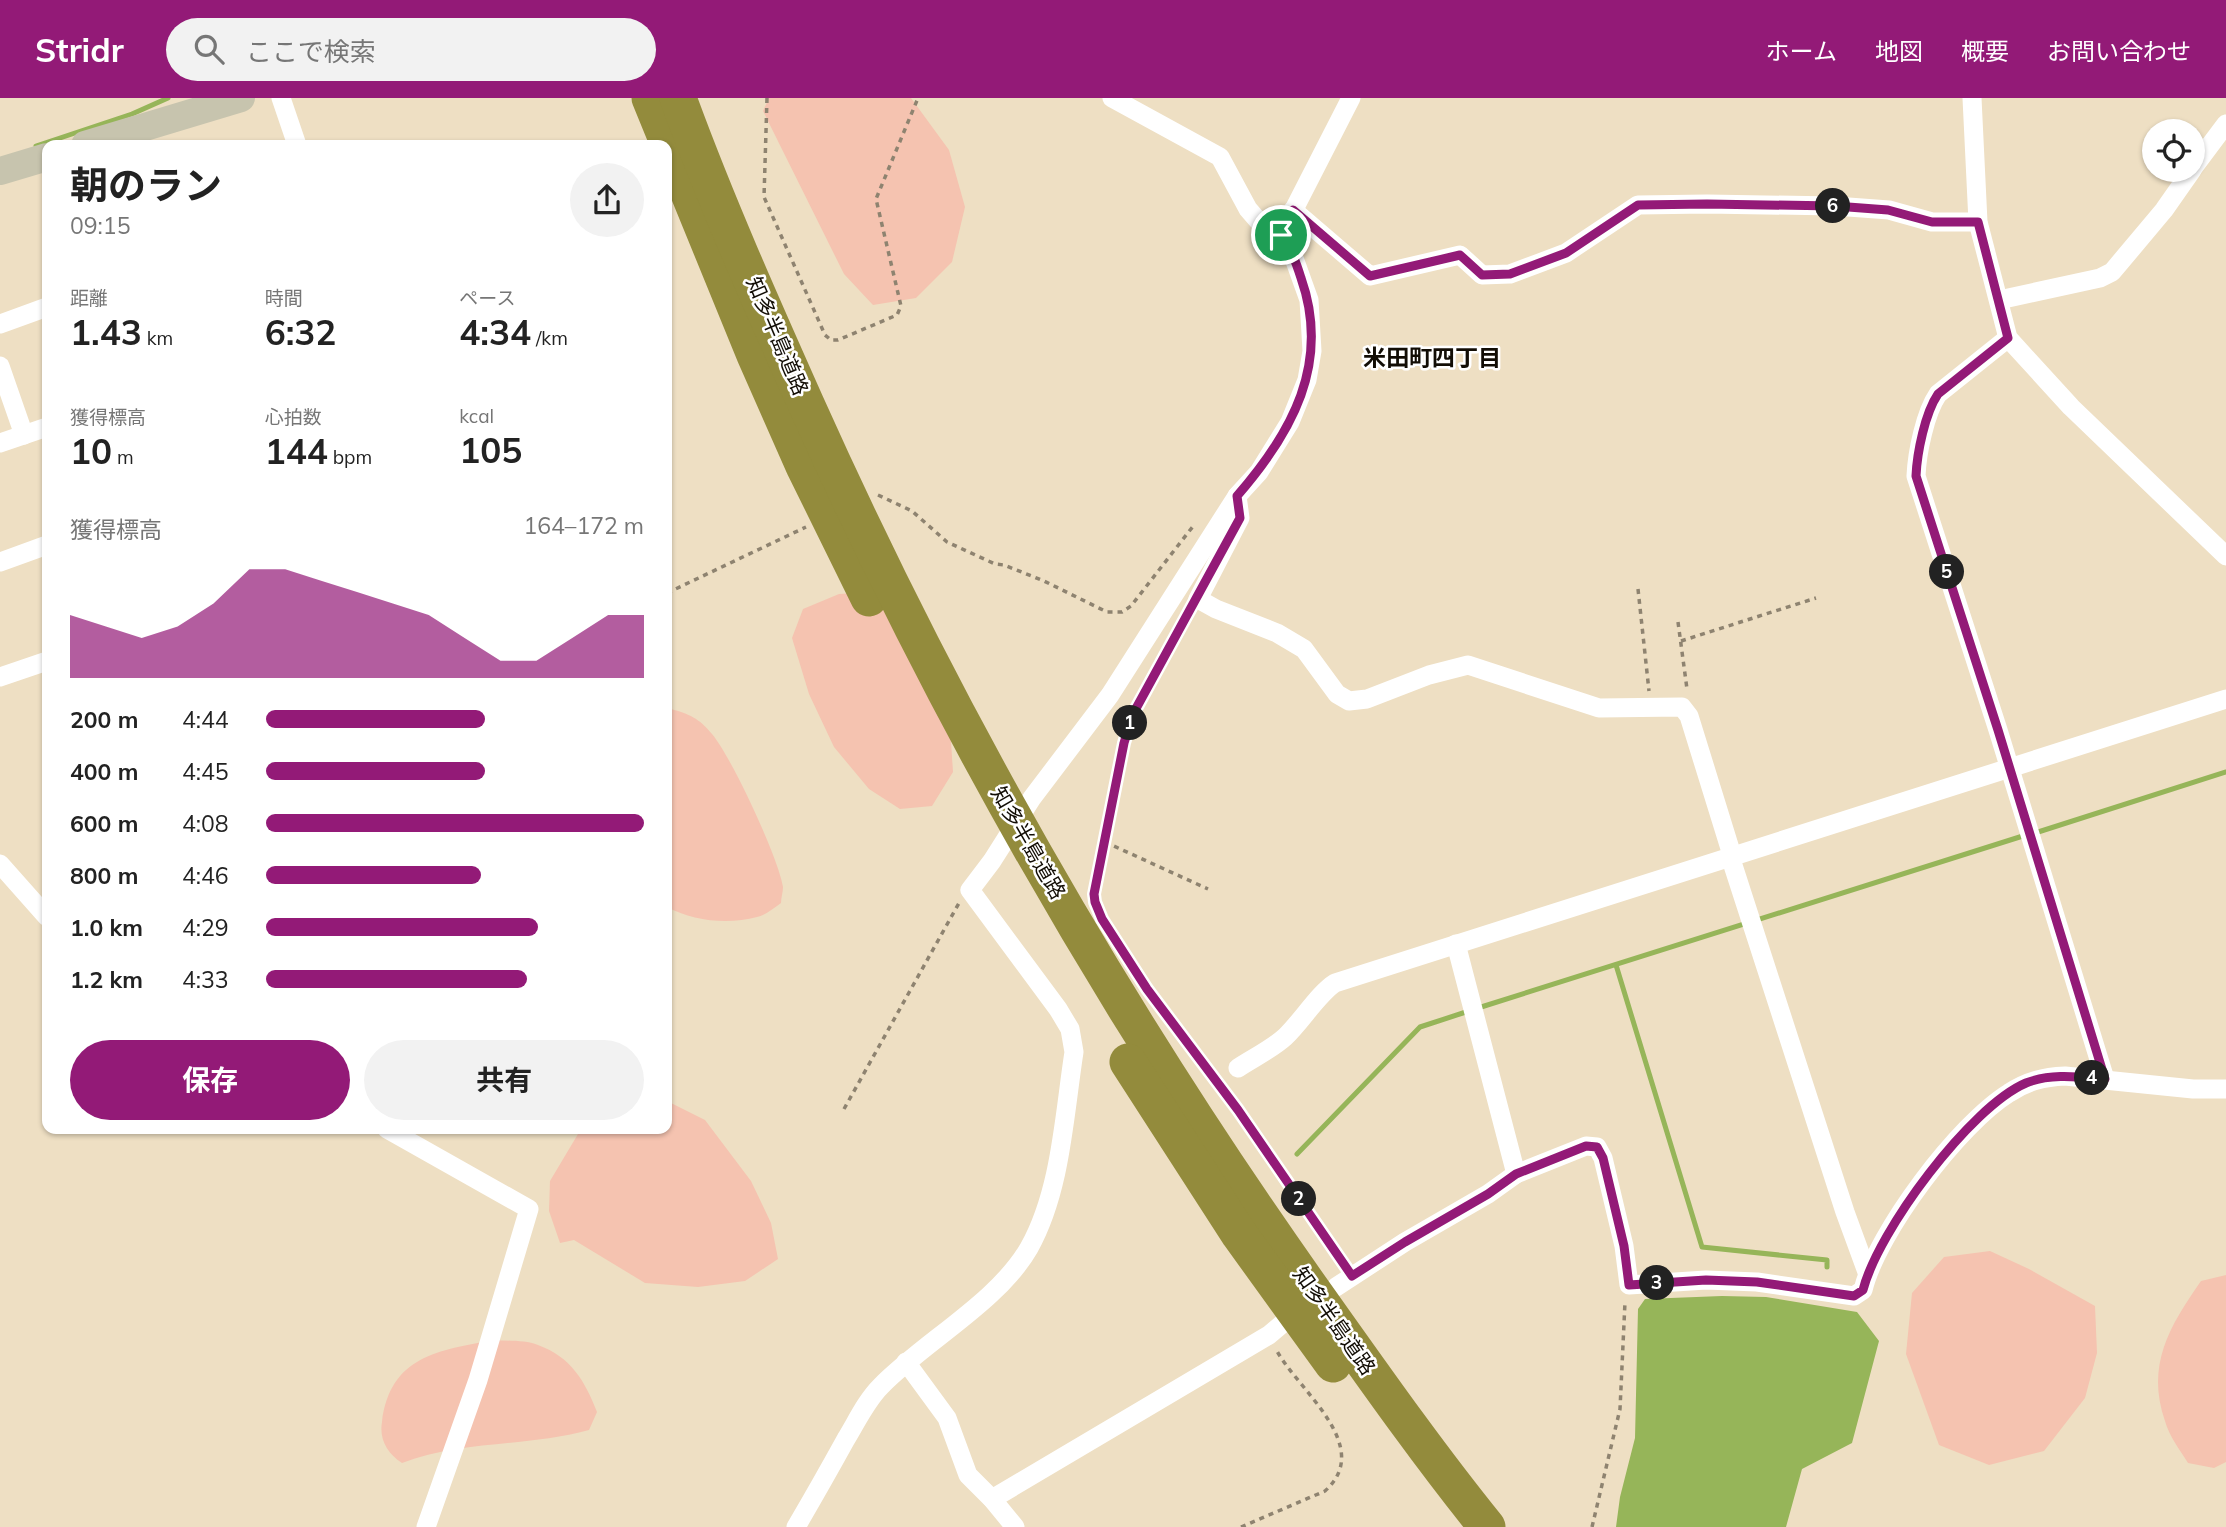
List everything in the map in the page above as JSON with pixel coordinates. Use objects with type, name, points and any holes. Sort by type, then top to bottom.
[{"type":"highway","name":"知多半島道路","points":[[650,98],[667,140]]},
{"type":"highway","name":"知多半島道路","points":[[678,98],[779,344],[877,557],[963,728],[1046,877],[1159,1065],[1261,1219],[1377,1381],[1487,1527]]},
{"type":"highway","name":"知多半島道路","points":[[672,152],[754,355],[804,466],[936,726],[1030,900],[1138,1078],[1239,1234],[1455,1527]]},
{"type":"main road","points":[[100,140],[210,103],[241,98]]},
{"type":"main road","points":[[0,171],[42,158]]},
{"type":"street","points":[[281,98],[295,140]]},
{"type":"street","points":[[796,1527],[864,1409],[879,1388],[906,1362],[990,1294],[1015,1269],[1028,1250],[1044,1216],[1053,1186],[1074,1052],[1070,1029],[970,890],[1032,798],[1110,695],[1237,496],[1259,472],[1290,422],[1307,380],[1312,351],[1309,300],[1290,247],[1281,235],[1267,231],[1248,209],[1220,157],[1112,98]]},
{"type":"street","points":[[1281,235],[1351,98]]},
{"type":"street","points":[[1972,98],[1978,222],[2008,338],[2071,407],[2226,556]]},
{"type":"street","points":[[2205,152],[2226,124]]},
{"type":"street","points":[[1998,300],[2100,278],[2112,272],[2164,210],[2183,182]]},
{"type":"street","points":[[1293,210],[1370,276],[1460,255],[1482,275],[1510,274],[1566,253],[1638,205],[1835,206],[1888,210],[1932,222],[1978,222]]},
{"type":"street","points":[[0,324],[42,309]]},
{"type":"street","points":[[2008,338],[1938,394],[1932,403],[1916,465],[1916,476],[2010,767],[2105,1079]]},
{"type":"street","points":[[0,366],[24,435]]},
{"type":"street","points":[[0,443],[42,429]]},
{"type":"street","points":[[1237,496],[1240,518],[1198,599],[1277,633],[1304,649],[1337,694],[1349,701],[1367,699],[1429,675],[1468,665],[1599,708],[1682,707],[1689,716],[1845,1212],[1867,1272]]},
{"type":"street","points":[[0,562],[42,547]]},
{"type":"street","points":[[0,677],[42,663]]},
{"type":"street","points":[[1238,1068],[1284,1038],[1335,982],[2226,699]]},
{"type":"street","points":[[0,864],[42,911]]},
{"type":"street","points":[[1456,944],[1516,1174]]},
{"type":"street","points":[[1336,1287],[1516,1174],[1586,1146],[1597,1147],[1603,1158],[1629,1285],[1706,1280],[1757,1282],[1854,1296],[1863,1290],[1867,1272],[1927,1175],[1977,1119],[2007,1093],[2045,1077],[2105,1079],[2193,1089],[2226,1088]]},
{"type":"street","points":[[396,1134],[529,1209],[478,1380],[426,1527]]},
{"type":"street","points":[[992,1499],[1275,1329]]},
{"type":"street","points":[[906,1362],[947,1418],[968,1475],[1015,1527]]},
{"type":"path","points":[[767,98],[764,197],[825,335],[831,340],[838,340],[897,315],[901,306],[876,199],[918,98]]},
{"type":"path","points":[[870,496],[881,495],[912,511],[947,542],[1044,582],[1107,612],[1122,612],[1130,606],[1200,519]]},
{"type":"path","points":[[672,591],[814,523]]},
{"type":"path","points":[[1638,589],[1651,707]]},
{"type":"path","points":[[1681,641],[1816,598]]},
{"type":"path","points":[[1098,911],[1094,894],[1124,743],[1133,714],[1198,599]]},
{"type":"path","points":[[1678,622],[1687,692],[1682,707]]},
{"type":"path","points":[[1105,842],[1208,889]]},
{"type":"path","points":[[844,1109],[960,901],[970,890]]},
{"type":"path","points":[[1155,1000],[1238,1110],[1352,1276]]},
{"type":"path","points":[[1592,1527],[1620,1409],[1624,1310],[1629,1285]]},
{"type":"path","points":[[1241,1527],[1325,1491],[1335,1482],[1339,1469],[1340,1452],[1333,1426],[1321,1406],[1296,1379],[1275,1329]]},
{"type":"shaded area","points":[[769,98],[911,98],[949,150],[965,207],[952,262],[916,298],[873,305],[844,274],[763,111]]},
{"type":"shaded area","points":[[902,590],[950,726],[953,772],[932,806],[900,809],[869,789],[834,747],[809,694],[792,638],[803,609],[839,594]]},
{"type":"shaded area","points":[[672,709],[703,724],[731,763],[773,854],[783,887],[781,903],[757,917],[723,921],[672,910]]},
{"type":"shaded area","points":[[672,1104],[705,1120],[751,1181],[771,1223],[778,1259],[745,1281],[698,1287],[645,1283],[574,1240],[560,1243],[549,1211],[550,1181],[578,1134],[672,1134]]},
{"type":"shaded area","points":[[1990,1251],[2029,1269],[2095,1306],[2097,1353],[2085,1398],[2044,1451],[1989,1465],[1939,1445],[1906,1354],[1912,1293],[1944,1257]]},
{"type":"shaded area","points":[[2226,1275],[2226,1462],[2214,1468],[2188,1463],[2167,1427],[2158,1382],[2164,1347],[2189,1298],[2201,1281]]},
{"type":"shaded area","points":[[1766,1297],[1857,1312],[1879,1341],[1852,1443],[1802,1469],[1786,1527],[1616,1527],[1620,1497],[1635,1438],[1638,1309],[1645,1299]]},
{"type":"shaded area","points":[[494,1340],[533,1343],[550,1350],[568,1363],[582,1380],[597,1412],[589,1430],[448,1451],[402,1463],[385,1445],[381,1428],[387,1400],[395,1383],[406,1370],[420,1360],[454,1348]]},
{"type":"waterway","points":[[54,140],[132,114],[168,98]]},
{"type":"waterway","points":[[36,146],[42,144]]},
{"type":"waterway","points":[[2035,833],[2226,772]]},
{"type":"waterway","points":[[1478,1008],[2026,835]]},
{"type":"waterway","points":[[1616,965],[1702,1247],[1827,1260],[1827,1267]]},
{"type":"waterway","points":[[1297,1154],[1420,1027],[1469,1011]]},
{"type":"district","name":"米田町四丁目","points":[[1432,358]]},
{"type":"route","points":[[1638,205],[1835,206],[1888,210],[1932,222],[1978,222],[2008,338],[1938,394],[1932,403],[1916,465],[1916,476],[1998,730],[2105,1079],[2045,1077],[2007,1093],[1977,1119],[1927,1175],[1867,1272],[1863,1290],[1854,1296],[1757,1282],[1706,1280],[1629,1285],[1624,1246],[1603,1158],[1597,1147],[1586,1146],[1516,1174],[1488,1194],[1352,1276],[1238,1110],[1147,989],[1102,919],[1094,894],[1124,743],[1133,714],[1240,518],[1237,496],[1259,472],[1290,422],[1307,380],[1312,351],[1309,300],[1290,247],[1281,235],[1293,210],[1370,276],[1460,255],[1482,275],[1510,274],[1566,253],[1638,205]]}]
